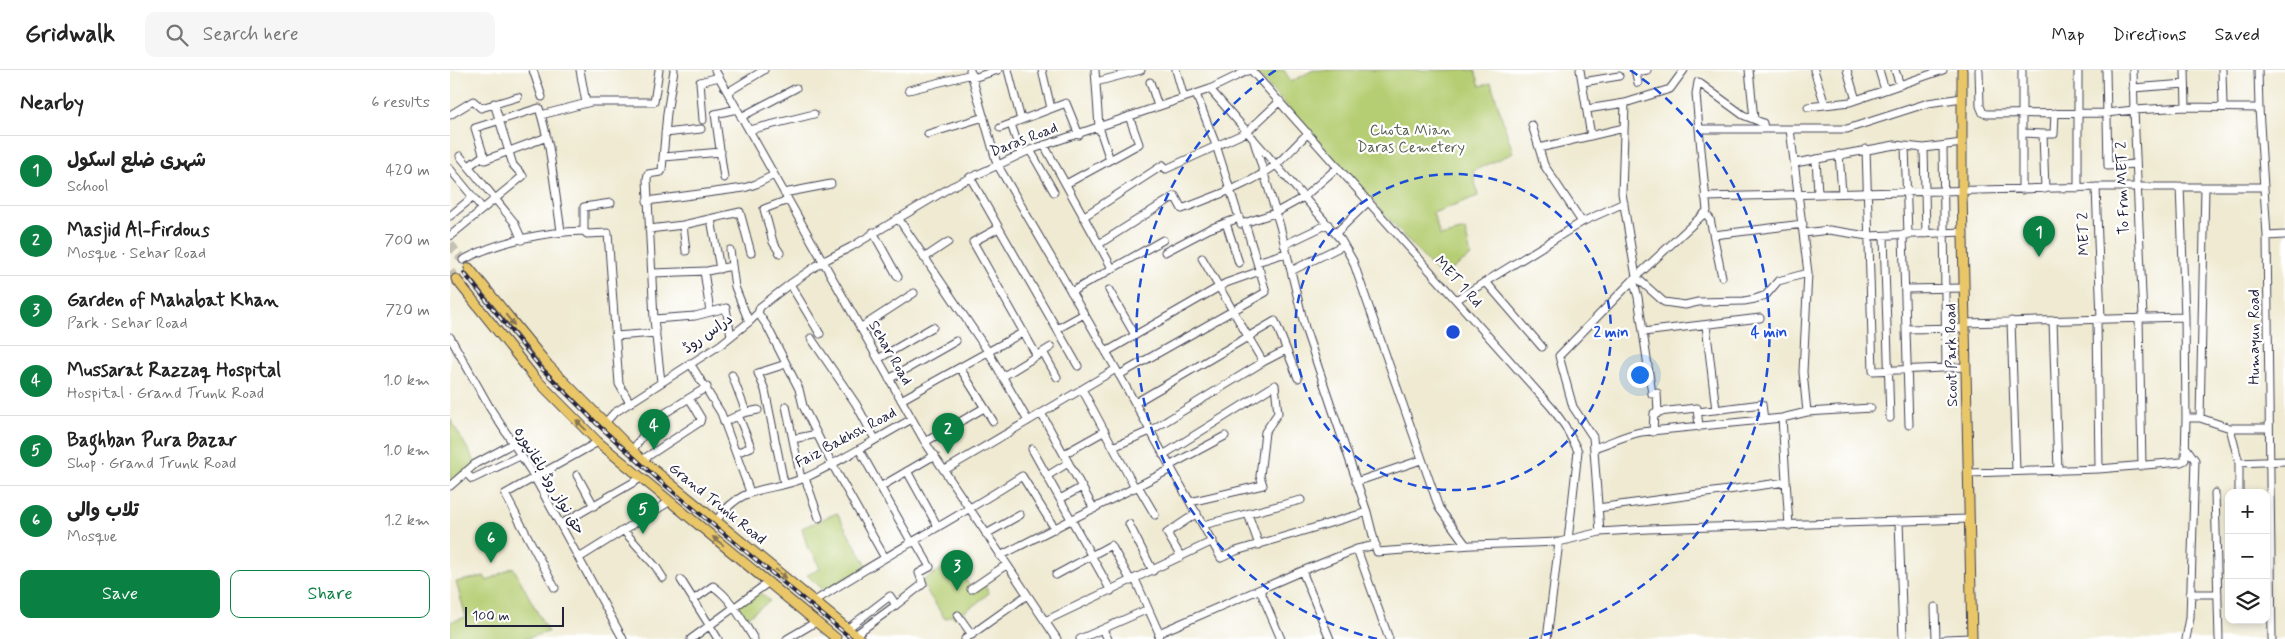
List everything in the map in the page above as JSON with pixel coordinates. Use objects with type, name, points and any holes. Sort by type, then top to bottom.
[{"type":"main road","name":"Scout Park Road","points":[[1962,70],[1962,192],[1972,639]]},
{"type":"main road","name":"Grand Trunk Road","points":[[466,264],[498,306],[548,365],[632,451],[858,637]]},
{"type":"main road","name":"Grand Trunk Road","points":[[456,279],[486,319],[535,378],[598,442],[836,639]]},
{"type":"main road","points":[[468,294],[477,290],[480,282]]},
{"type":"main road","points":[[486,319],[491,307],[498,306]]},
{"type":"street","points":[[533,70],[542,97]]},
{"type":"street","points":[[580,70],[586,103]]},
{"type":"street","points":[[541,115],[586,103],[654,102],[659,70]]},
{"type":"street","points":[[661,382],[654,319],[653,272],[647,201],[648,174],[661,172],[674,70]]},
{"type":"street","name":"Sehar Road","points":[[715,70],[925,442],[1057,639]]},
{"type":"street","points":[[728,92],[764,70]]},
{"type":"street","points":[[909,90],[972,74],[998,70]]},
{"type":"street","points":[[1008,70],[1020,120]]},
{"type":"street","points":[[1042,70],[1051,108]]},
{"type":"street","points":[[1095,70],[1099,127],[1110,160]]},
{"type":"street","points":[[1096,82],[1141,70]]},
{"type":"street","points":[[1176,70],[1184,98]]},
{"type":"street","name":"Daras Road","points":[[822,262],[970,177],[997,164],[1030,150],[1210,89],[1250,70]]},
{"type":"street","name":"MET 1 Rd","points":[[1250,70],[1280,101],[1552,408],[1578,451],[1568,540]]},
{"type":"street","points":[[1580,70],[1591,136]]},
{"type":"street","points":[[1635,70],[1638,83]]},
{"type":"street","points":[[1642,71],[1647,70]]},
{"type":"street","points":[[1587,109],[1625,104],[1670,89],[1684,70]]},
{"type":"street","points":[[1749,70],[1754,119]]},
{"type":"street","points":[[1814,70],[1824,105]]},
{"type":"street","points":[[1847,70],[1856,100]]},
{"type":"street","points":[[1879,70],[1885,90]]},
{"type":"street","points":[[1896,70],[1900,85]]},
{"type":"street","points":[[1808,108],[1856,100],[1900,85],[1926,73],[1943,70]]},
{"type":"street","points":[[1979,70],[1980,106],[1983,113],[2106,113],[2223,106],[2259,108]]},
{"type":"street","points":[[2022,70],[2022,190]]},
{"type":"street","points":[[2078,70],[2078,188]]},
{"type":"street","points":[[2106,70],[2108,166],[2135,164]]},
{"type":"street","name":"To Frm MET 2","points":[[2133,70],[2141,318],[2142,466]]},
{"type":"street","points":[[2185,70],[2186,107]]},
{"type":"street","points":[[2222,70],[2223,106]]},
{"type":"street","name":"Humayun Road","points":[[2258,70],[2268,236],[2272,639]]},
{"type":"street","points":[[972,74],[997,164],[1118,372],[1213,541],[1220,558],[1259,544],[1367,512]]},
{"type":"street","points":[[1583,82],[1619,76]]},
{"type":"street","points":[[703,120],[700,82],[719,77]]},
{"type":"street","points":[[1150,82],[1158,106]]},
{"type":"street","points":[[1600,532],[1593,437],[1573,407],[1560,356],[1635,279],[1707,211],[1696,94],[1698,82],[1743,115],[1763,123],[1764,129]]},
{"type":"street","points":[[2133,88],[2185,84]]},
{"type":"street","points":[[741,117],[796,88]]},
{"type":"street","points":[[1210,89],[1336,233],[1354,260],[1439,508],[1466,545]]},
{"type":"street","points":[[945,470],[1082,389],[1118,372],[1266,292],[1216,145],[1196,94]]},
{"type":"street","points":[[450,115],[473,101],[481,108],[518,97]]},
{"type":"street","points":[[1699,129],[1847,129],[1928,103],[1962,98]]},
{"type":"street","points":[[1083,217],[1163,165],[1166,169],[1216,145],[1250,135],[1280,101]]},
{"type":"street","points":[[1000,128],[1066,103],[1078,135]]},
{"type":"street","points":[[450,236],[523,176],[513,165],[494,104]]},
{"type":"street","points":[[1625,104],[1622,193],[1652,394],[1658,393],[1658,412]]},
{"type":"street","points":[[547,137],[485,160],[475,128],[539,108],[547,137],[561,231]]},
{"type":"street","points":[[724,178],[715,114],[737,110]]},
{"type":"street","points":[[2022,133],[2055,133],[2055,113]]},
{"type":"street","points":[[749,130],[814,114]]},
{"type":"street","points":[[1066,184],[1139,144],[1129,116]]},
{"type":"street","points":[[928,134],[984,117]]},
{"type":"street","points":[[1011,124],[1021,154]]},
{"type":"street","points":[[1532,125],[1544,165],[1582,222]]},
{"type":"street","points":[[1539,148],[1624,128]]},
{"type":"street","points":[[665,133],[701,129]]},
{"type":"street","points":[[1790,129],[1808,273],[1803,372],[1807,412]]},
{"type":"street","points":[[1099,244],[1175,196],[1182,209],[1230,190],[1263,173],[1277,164],[1308,133]]},
{"type":"street","points":[[2043,134],[2045,189]]},
{"type":"street","points":[[1250,135],[1275,213],[1305,328],[1367,512],[1377,552],[1466,545],[1559,542],[1600,532],[1968,519]]},
{"type":"street","points":[[1794,163],[1895,144],[1924,148],[1962,142]]},
{"type":"street","points":[[1044,146],[1112,268]]},
{"type":"street","points":[[1905,146],[1907,192],[1905,288],[1909,425]]},
{"type":"street","points":[[1944,146],[1946,368]]},
{"type":"street","points":[[1924,148],[1926,234]]},
{"type":"street","points":[[1866,149],[1873,370],[1966,367]]},
{"type":"street","points":[[1030,150],[1054,192]]},
{"type":"street","points":[[664,158],[721,152]]},
{"type":"street","points":[[468,166],[484,154]]},
{"type":"street","points":[[1839,154],[1842,193]]},
{"type":"street","points":[[460,156],[514,222],[522,240]]},
{"type":"street","points":[[1816,159],[1818,193]]},
{"type":"street","points":[[1165,252],[1226,223],[1275,213],[1304,196],[1338,167]]},
{"type":"street","points":[[450,169],[482,208]]},
{"type":"street","points":[[647,201],[744,188],[774,175]]},
{"type":"street","points":[[970,177],[1078,366]]},
{"type":"street","points":[[780,253],[773,242],[764,210],[786,197],[831,184]]},
{"type":"street","points":[[1969,473],[2099,470],[2184,461],[2186,418],[2185,316],[2180,186]]},
{"type":"street","points":[[1705,197],[1799,193],[1962,192],[2096,187],[2264,187]]},
{"type":"street","name":"MET 2","points":[[2096,187],[2099,319],[2099,470]]},
{"type":"street","points":[[2200,418],[2205,187]]},
{"type":"street","points":[[450,216],[473,197]]},
{"type":"street","points":[[1336,233],[1368,201]]},
{"type":"street","points":[[584,231],[584,207],[612,202]]},
{"type":"street","points":[[1456,300],[1582,222],[1624,203]]},
{"type":"street","points":[[650,229],[682,225],[740,212],[751,253]]},
{"type":"street","points":[[1704,214],[1710,218],[1722,277]]},
{"type":"street","points":[[898,218],[989,353],[1028,421]]},
{"type":"street","points":[[711,219],[720,269]]},
{"type":"street","points":[[1226,223],[1239,263]]},
{"type":"street","points":[[1284,245],[1328,224]]},
{"type":"street","points":[[1714,235],[1803,224]]},
{"type":"street","points":[[682,225],[686,251]]},
{"type":"street","points":[[999,228],[973,242],[1022,333],[1057,377]]},
{"type":"street","points":[[1804,233],[1829,230],[1868,236],[1884,236],[1963,232]]},
{"type":"street","points":[[466,264],[478,252],[561,231],[584,231],[587,234],[608,233],[619,384],[630,403]]},
{"type":"street","points":[[873,232],[898,277]]},
{"type":"street","points":[[2268,236],[2285,235]]},
{"type":"street","points":[[1884,236],[1890,418]]},
{"type":"street","points":[[1071,292],[1163,240]]},
{"type":"street","points":[[924,258],[948,242]]},
{"type":"street","points":[[1291,271],[1344,245]]},
{"type":"street","points":[[730,250],[734,287],[749,322]]},
{"type":"street","points":[[1257,262],[1286,253]]},
{"type":"street","points":[[1202,258],[1263,362]]},
{"type":"street","name":"دراس روڈ","points":[[604,424],[614,413],[731,336],[758,313],[760,307],[822,262]]},
{"type":"street","points":[[653,272],[704,271],[732,266]]},
{"type":"street","points":[[1106,352],[1220,286],[1260,270]]},
{"type":"street","points":[[704,271],[710,312]]},
{"type":"street","points":[[1635,279],[1664,302],[1685,305],[1698,302],[1755,299],[1766,295],[1778,281],[1808,273]]},
{"type":"street","points":[[1486,282],[1542,347]]},
{"type":"street","points":[[790,284],[820,334]]},
{"type":"street","points":[[1905,288],[1964,288]]},
{"type":"street","points":[[1109,290],[1135,335]]},
{"type":"street","points":[[860,328],[914,293]]},
{"type":"street","points":[[654,319],[695,316],[726,308],[731,336]]},
{"type":"street","points":[[758,313],[767,326],[786,364],[832,464],[885,558]]},
{"type":"street","points":[[1057,329],[1084,314]]},
{"type":"street","points":[[1906,329],[1946,328],[2011,321],[2185,316]]},
{"type":"street","points":[[1643,332],[1760,318]]},
{"type":"street","points":[[2054,320],[2058,471]]},
{"type":"street","points":[[1135,403],[1275,321],[1298,378]]},
{"type":"street","points":[[2011,321],[2016,471]]},
{"type":"street","points":[[1706,325],[1716,410]]},
{"type":"street","points":[[878,359],[933,326]]},
{"type":"street","points":[[615,336],[656,333]]},
{"type":"street","points":[[901,400],[989,353],[1022,333]]},
{"type":"street","name":"حق نواز روڈ باغانپورہ","points":[[450,337],[512,444],[535,478],[623,639]]},
{"type":"street","points":[[811,338],[856,404],[875,439]]},
{"type":"street","points":[[889,379],[956,341]]},
{"type":"street","points":[[1002,377],[1051,347]]},
{"type":"street","points":[[1113,447],[1150,431],[1286,350]]},
{"type":"street","points":[[690,363],[707,388],[724,422],[750,492]]},
{"type":"street","points":[[784,483],[766,390],[758,373],[786,364]]},
{"type":"street","points":[[960,368],[993,421]]},
{"type":"street","points":[[732,375],[746,412]]},
{"type":"street","points":[[1163,455],[1275,385],[1278,413],[1265,432],[1260,476],[1263,485],[1190,502]]},
{"type":"street","points":[[632,451],[654,420],[707,388]]},
{"type":"street","points":[[1082,389],[1136,487],[1155,515]]},
{"type":"street","points":[[642,460],[700,422],[701,418],[689,398]]},
{"type":"street","points":[[1698,412],[1762,404],[1764,420]]},
{"type":"street","points":[[786,406],[803,478],[819,518]]},
{"type":"street","points":[[925,442],[984,408]]},
{"type":"street","points":[[1653,432],[1654,413],[1658,414],[1658,412],[1697,408],[1699,427]]},
{"type":"street","points":[[1594,448],[1617,441],[1628,434],[1782,418],[1807,412],[1871,408]]},
{"type":"street","points":[[724,422],[746,412],[758,410]]},
{"type":"street","points":[[1041,413],[1094,509]]},
{"type":"street","points":[[736,453],[751,447],[738,415]]},
{"type":"street","points":[[1782,418],[1789,526]]},
{"type":"street","points":[[2186,418],[2200,418],[2230,428],[2269,428]]},
{"type":"street","name":"Faiz Bakhsh Road","points":[[716,521],[727,506],[750,492],[803,478],[912,419]]},
{"type":"street","points":[[2230,428],[2239,463],[2239,489]]},
{"type":"street","points":[[1064,454],[1105,431]]},
{"type":"street","points":[[793,439],[817,434]]},
{"type":"street","points":[[1000,556],[1136,487],[1225,436]]},
{"type":"street","points":[[555,588],[506,493],[598,442]]},
{"type":"street","points":[[450,486],[475,464],[512,444]]},
{"type":"street","points":[[2185,446],[2195,460],[2190,618],[2186,639]]},
{"type":"street","points":[[858,637],[922,584],[919,573],[930,567],[913,542],[859,449]]},
{"type":"street","points":[[1032,449],[1111,591]]},
{"type":"street","points":[[466,472],[472,480],[520,456]]},
{"type":"street","points":[[880,487],[935,456]]},
{"type":"street","points":[[1356,482],[1421,460]]},
{"type":"street","points":[[2239,463],[2285,461]]},
{"type":"street","points":[[1047,476],[1068,463]]},
{"type":"street","points":[[907,472],[938,527]]},
{"type":"street","points":[[576,475],[594,506]]},
{"type":"street","points":[[815,601],[971,509],[1022,476],[1055,529]]},
{"type":"street","points":[[561,524],[641,478]]},
{"type":"street","points":[[1598,508],[1786,482]]},
{"type":"street","points":[[1060,499],[1082,487]]},
{"type":"street","points":[[2215,493],[2219,639]]},
{"type":"street","points":[[1203,525],[1301,500]]},
{"type":"street","points":[[579,558],[670,502]]},
{"type":"street","points":[[1181,557],[1167,533],[1197,513]]},
{"type":"street","points":[[1248,514],[1259,544]]},
{"type":"street","points":[[986,534],[1020,516]]},
{"type":"street","points":[[1899,521],[1903,639]]},
{"type":"street","points":[[1129,524],[1153,571]]},
{"type":"street","points":[[624,531],[656,567],[663,578]]},
{"type":"street","points":[[1045,622],[1213,541]]},
{"type":"street","points":[[1548,639],[1559,542]]},
{"type":"street","points":[[1056,575],[1111,546],[1133,580],[1148,609],[1158,636],[1302,571],[1357,549],[1376,544]]},
{"type":"street","points":[[1357,549],[1389,639]]},
{"type":"street","points":[[971,589],[1006,565]]},
{"type":"street","points":[[1302,571],[1330,639]]},
{"type":"street","points":[[681,580],[718,639]]},
{"type":"street","points":[[691,639],[733,606],[769,582]]},
{"type":"street","points":[[694,600],[713,586],[733,606],[754,639]]},
{"type":"street","points":[[1260,590],[1281,639]]},
{"type":"street","points":[[2190,594],[2218,594]]},
{"type":"street","points":[[846,629],[890,596],[896,605]]},
{"type":"street","points":[[958,615],[968,637],[1027,596]]},
{"type":"street","points":[[1935,607],[1936,639]]},
{"type":"street","points":[[1080,639],[1148,609]]},
{"type":"street","points":[[787,639],[816,622]]},
{"type":"street","points":[[1103,630],[1108,639]]},
{"type":"street","points":[[1945,639],[1972,639]]},
{"type":"green space","name":"Chota Mian Daras Cemetery","points":[[1254,70],[1284,70],[1291,82],[1313,70],[1475,70],[1480,86],[1491,83],[1513,153],[1473,171],[1478,196],[1433,213],[1440,236],[1465,230],[1471,256],[1441,277]]},
{"type":"green space","points":[[450,419],[476,463],[450,486]]},
{"type":"green space","points":[[837,513],[868,568],[827,593],[807,575],[820,569],[815,556],[808,549],[802,528]]},
{"type":"green space","points":[[955,564],[971,588],[982,581],[989,593],[954,618],[952,615],[945,619],[921,582],[946,566],[948,569]]},
{"type":"green space","points":[[513,567],[548,632],[524,639],[450,639],[450,622],[466,617],[456,582],[484,576],[487,581]]},
{"type":"green space","points":[[758,591],[770,601],[744,619],[735,607]]},
{"type":"tunnel","points":[[450,244],[469,268]]},
{"type":"tunnel","points":[[450,271],[456,279]]},
{"type":"railway","points":[[464,273],[540,367],[597,424],[660,481],[852,639]]},
{"type":"place","name":"شہری ضلع اسکول","points":[[2039,257]]},
{"type":"place","name":"Mussarat Razzaq Hospital","points":[[654,450]]},
{"type":"place","name":"Masjid Al-Firdous","points":[[948,454]]},
{"type":"place","name":"Baghban Pura Bazar","points":[[643,534]]},
{"type":"place","name":"تلاب والی","points":[[491,563]]},
{"type":"place","name":"Garden of Mahabat Khan","points":[[957,591]]}]
